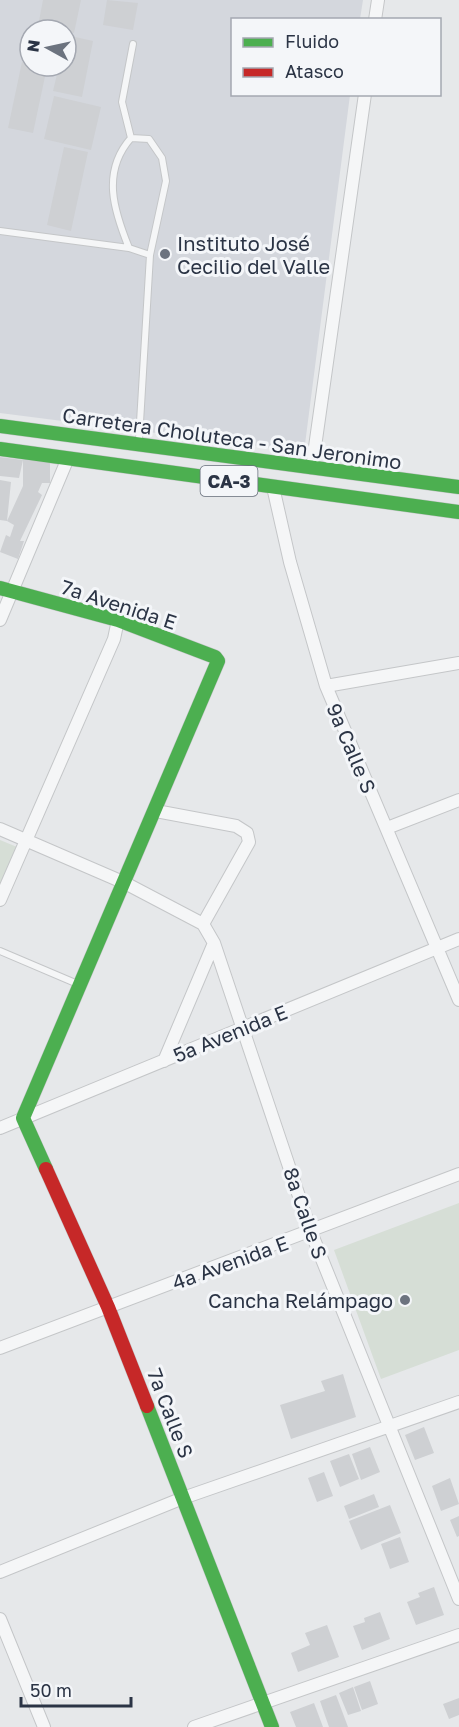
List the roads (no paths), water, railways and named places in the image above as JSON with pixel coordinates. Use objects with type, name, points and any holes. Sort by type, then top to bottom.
[{"type":"main road","name":"Carretera Choluteca - San Jeronimo","points":[[0,426],[459,487]]},
{"type":"main road","name":"CA-3","points":[[0,449],[459,512]]},
{"type":"main road","name":"7a Avenida E","points":[[6,590],[118,620],[215,657],[217,667],[156,811]]},
{"type":"main road","points":[[23,1118],[156,811]]},
{"type":"main road","name":"7a Calle S","points":[[23,1118],[108,1307],[272,1727]]},
{"type":"street","points":[[375,18],[378,0]]},
{"type":"street","points":[[312,468],[365,96]]},
{"type":"street","points":[[0,620],[6,590],[68,458]]},
{"type":"street","name":"9a Calle S","points":[[273,487],[290,562],[326,686],[459,1000]]},
{"type":"street","points":[[0,900],[114,639],[118,620]]},
{"type":"street","points":[[326,686],[459,663]]},
{"type":"street","points":[[387,828],[459,800]]},
{"type":"street","points":[[0,829],[125,883],[203,924],[249,842],[247,833],[236,826],[156,811]]},
{"type":"street","name":"8a Calle S","points":[[203,924],[214,943],[311,1232],[459,1599]]},
{"type":"street","name":"5a Avenida E","points":[[2,1124],[23,1118],[164,1061],[459,939]]},
{"type":"street","points":[[164,1061],[214,943]]},
{"type":"street","name":"4a Avenida E","points":[[0,1348],[459,1174]]},
{"type":"street","points":[[0,1572],[183,1498],[459,1402]]},
{"type":"street","points":[[0,1619],[44,1727]]},
{"type":"street","points":[[194,1727],[459,1635]]},
{"type":"lane","points":[[132,138],[122,102],[133,44]]},
{"type":"lane","points":[[129,248],[116,217],[112,191],[119,152],[132,138]]},
{"type":"lane","points":[[132,138],[148,139],[162,158],[166,181],[150,255],[138,445]]},
{"type":"lane","points":[[0,231],[129,248],[150,255]]},
{"type":"lane","points":[[0,951],[80,985]]},
{"type":"place","name":"Instituto José Cecilio del Valle","points":[[165,254]]},
{"type":"place","name":"Cancha Relámpago","points":[[405,1300]]}]
